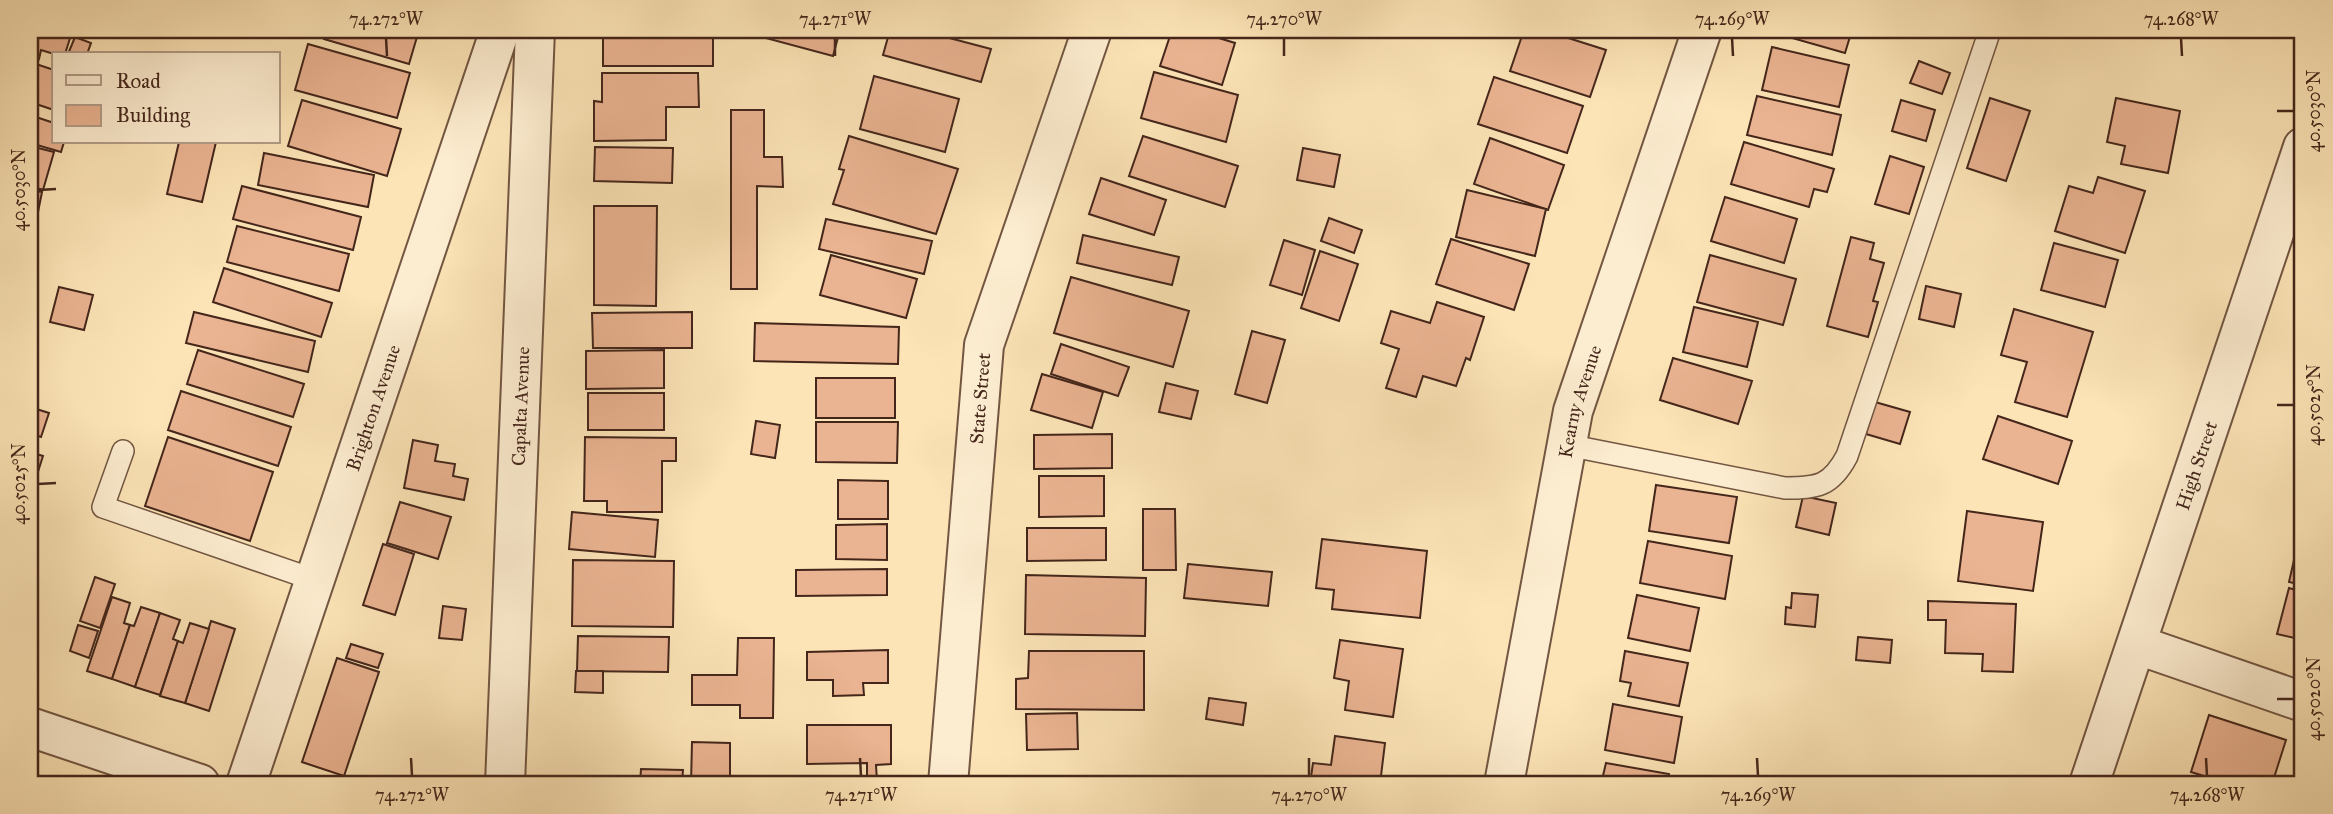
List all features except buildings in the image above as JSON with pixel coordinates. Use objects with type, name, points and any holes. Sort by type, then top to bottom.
[{"type":"street","name":"Brighton Avenue","points":[[246,784],[500,30]]},
{"type":"street","name":"Capalta Avenue","points":[[505,784],[535,30]]},
{"type":"street","name":"State Street","points":[[948,784],[984,345],[1092,30]]},
{"type":"street","name":"Kearny Avenue","points":[[1504,784],[1573,411],[1702,30]]},
{"type":"street","name":"High Street","points":[[2089,784],[2138,645],[2303,147]]},
{"type":"street","points":[[2138,645],[2303,702]]},
{"type":"street","points":[[30,727],[200,784]]},
{"type":"lane","points":[[1567,445],[1785,488],[1811,488],[1828,482],[1839,471],[1847,456],[1990,30]]},
{"type":"lane","points":[[123,451],[103,507],[315,580]]}]
